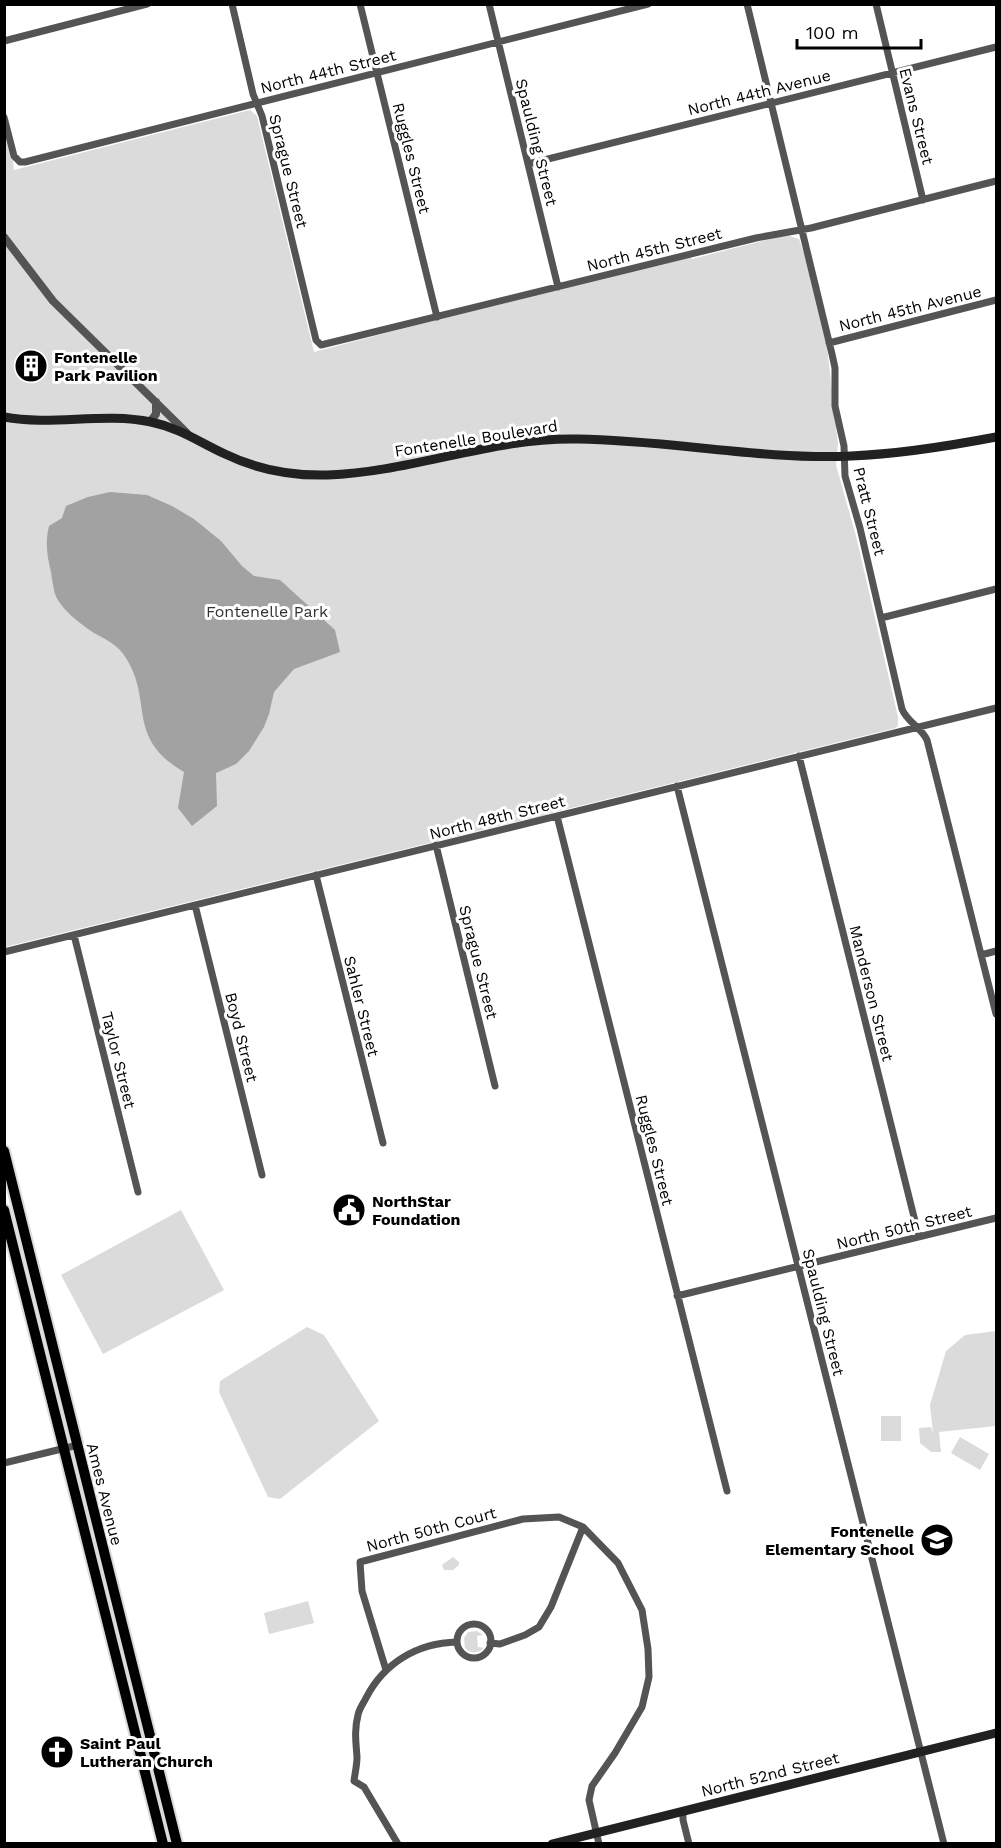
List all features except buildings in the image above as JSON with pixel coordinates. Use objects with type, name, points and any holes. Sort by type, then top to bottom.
[{"type":"main road","name":"Fontenelle Boulevard","points":[[5,417],[40,421],[106,419],[150,422],[187,433],[240,461],[272,470],[311,475],[370,470],[505,445],[561,439],[764,453],[844,456],[909,451],[996,437]]},
{"type":"main road","name":"Ames Avenue","points":[[4,1151],[177,1844]]},
{"type":"main road","name":"Ames Avenue","points":[[4,1210],[163,1844]]},
{"type":"main road","name":"North 52nd Street","points":[[552,1844],[996,1733]]},
{"type":"street","points":[[4,41],[147,4]]},
{"type":"street","name":"Sprague Street","points":[[232,4],[318,344]]},
{"type":"street","name":"Ruggles Street","points":[[360,4],[437,317]]},
{"type":"street","name":"Spaulding Street","points":[[489,4],[558,287]]},
{"type":"street","name":"North 44th Street","points":[[4,117],[16,159],[25,162],[648,4]]},
{"type":"street","name":"Pratt Street","points":[[747,4],[835,368],[835,406],[844,446],[845,476],[860,528],[902,710],[905,716],[923,732],[927,740],[996,1014]]},
{"type":"street","name":"Evans Street","points":[[876,4],[923,200]]},
{"type":"street","name":"North 44th Avenue","points":[[528,164],[996,47]]},
{"type":"street","name":"North 45th Street","points":[[318,344],[756,238],[802,230],[996,181]]},
{"type":"street","points":[[4,237],[57,306],[187,433]]},
{"type":"street","name":"North 45th Avenue","points":[[829,343],[996,300]]},
{"type":"street","points":[[150,422],[156,414],[156,402]]},
{"type":"street","points":[[881,618],[996,588]]},
{"type":"street","name":"North 48th Street","points":[[4,952],[996,708]]},
{"type":"street","name":"Manderson Street","points":[[799,756],[919,1237]]},
{"type":"street","name":"Spaulding Street","points":[[678,786],[944,1844]]},
{"type":"street","name":"Ruggles Street","points":[[557,816],[727,1491]]},
{"type":"street","name":"Sprague Street","points":[[436,845],[495,1086]]},
{"type":"street","name":"Sahler Street","points":[[316,875],[382,1143]]},
{"type":"street","name":"Boyd Street","points":[[195,905],[262,1175]]},
{"type":"street","name":"Taylor Street","points":[[74,935],[138,1192]]},
{"type":"street","points":[[981,955],[996,951]]},
{"type":"street","name":"North 50th Street","points":[[677,1296],[996,1218]]},
{"type":"street","points":[[4,1463],[78,1445]]},
{"type":"street","name":"North 50th Court","points":[[386,1670],[362,1591],[360,1562],[523,1519],[559,1516],[583,1527]]},
{"type":"street","points":[[490,1643],[500,1644],[525,1635],[538,1626],[551,1607],[583,1527],[618,1563],[642,1610],[648,1649],[649,1677],[642,1707],[592,1786],[590,1800],[599,1844]]},
{"type":"street","points":[[475,1624],[486,1629],[490,1643],[485,1655],[475,1659],[460,1652],[457,1636],[462,1629],[475,1624]]},
{"type":"street","points":[[398,1844],[363,1787],[354,1781],[358,1713],[372,1686],[386,1670],[410,1652],[442,1642],[457,1642]]},
{"type":"street","points":[[683,1811],[689,1844]]},
{"type":"green space","name":"Fontenelle Park","points":[[250,110],[257,116],[314,352],[664,260],[672,255],[688,253],[692,259],[778,237],[789,236],[799,239],[826,338],[838,444],[836,465],[856,536],[898,717],[896,728],[5,947],[4,134],[14,170]]},
{"type":"green space","points":[[181,1210],[224,1290],[103,1354],[61,1275]]},
{"type":"green space","points":[[307,1327],[324,1335],[379,1421],[280,1499],[268,1497],[219,1392],[220,1381]]},
{"type":"green space","points":[[996,1331],[996,1426],[939,1432],[941,1452],[931,1452],[920,1443],[919,1428],[931,1427],[933,1433],[930,1405],[946,1351],[965,1335]]},
{"type":"green space","points":[[881,1416],[901,1416],[901,1441],[881,1441]]},
{"type":"green space","points":[[960,1437],[989,1454],[980,1470],[951,1453]]},
{"type":"green space","points":[[453,1557],[459,1565],[453,1570],[444,1570],[442,1565]]},
{"type":"green space","points":[[308,1601],[314,1623],[269,1634],[264,1613]]},
{"type":"green space","points":[[477,1631],[483,1635],[477,1636],[478,1647],[484,1648],[472,1652],[465,1648],[464,1638],[468,1632]]},
{"type":"shaded area","points":[[110,492],[147,495],[194,519],[221,541],[242,566],[254,576],[280,580],[335,630],[340,652],[294,669],[274,692],[264,727],[249,751],[236,764],[216,773],[217,806],[192,826],[178,808],[184,772],[166,759],[154,746],[143,719],[134,674],[126,658],[116,646],[72,616],[62,606],[54,591],[47,549],[49,526],[62,518],[66,506],[88,497]]},
{"type":"place","name":"Fontenelle Park Pavilion","points":[[31,366]]},
{"type":"place","name":"NorthStar Foundation","points":[[349,1210]]},
{"type":"place","name":"Fontenelle Elementary School","points":[[937,1540]]},
{"type":"place","name":"Saint Paul Lutheran Church","points":[[57,1752]]}]
